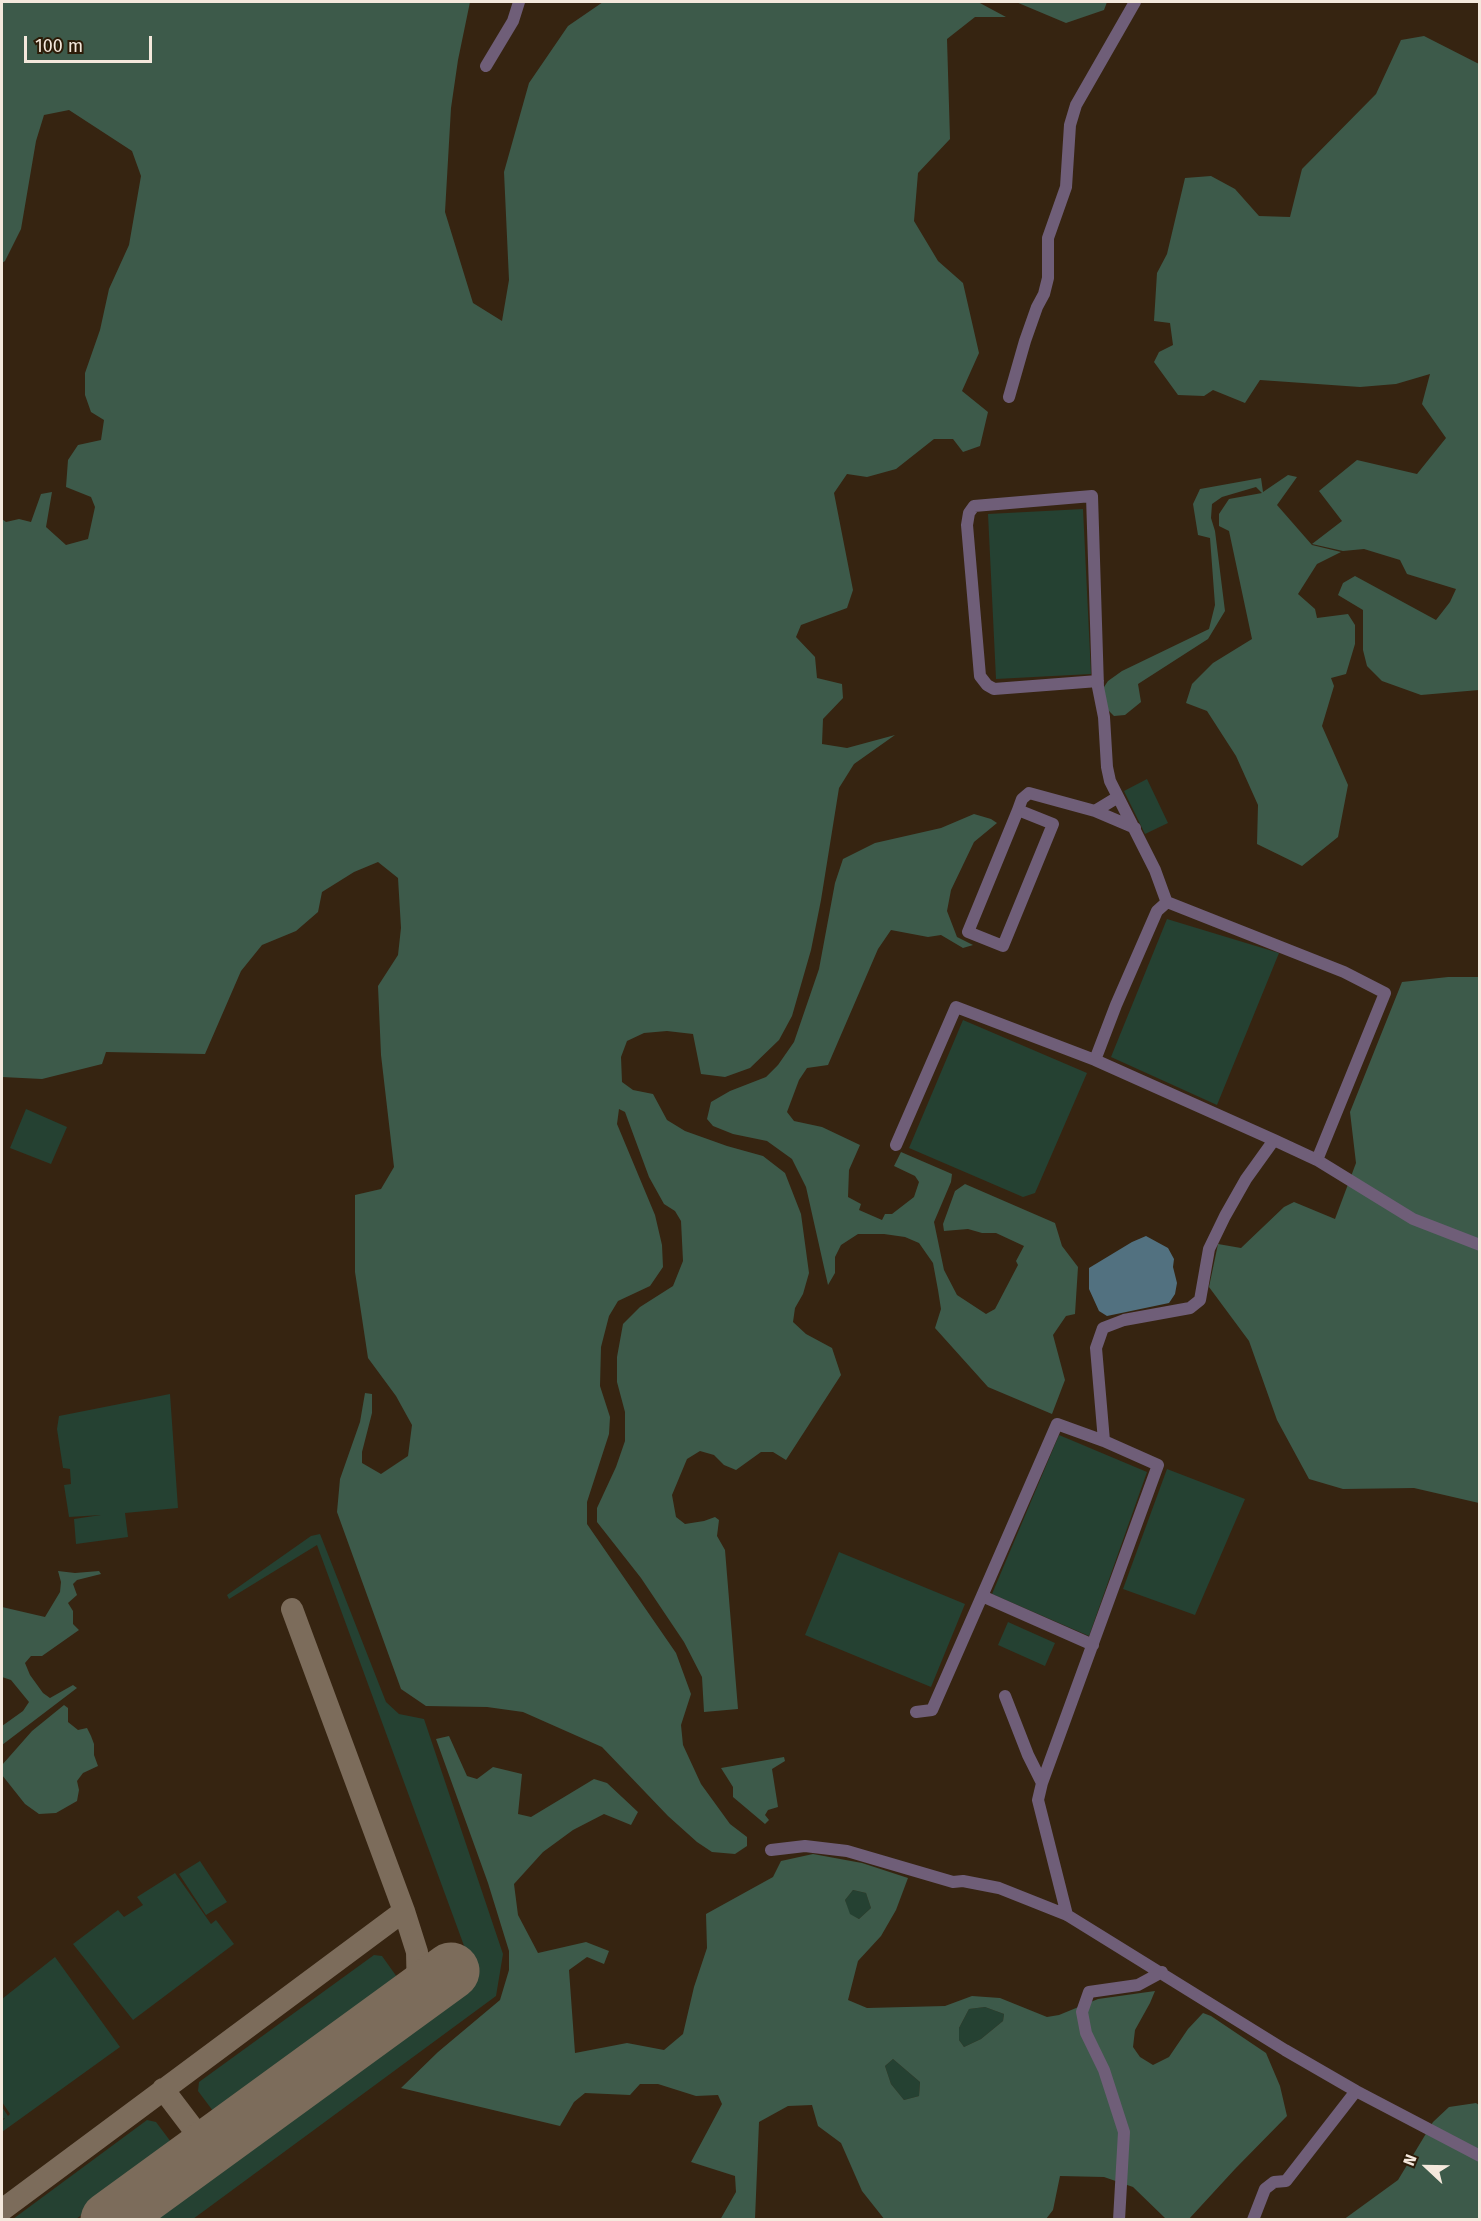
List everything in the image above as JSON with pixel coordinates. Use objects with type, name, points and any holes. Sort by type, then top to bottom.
[{"type":"street","points":[[486,66],[513,21],[519,2]]},
{"type":"street","points":[[1009,397],[1024,341],[1044,294],[1048,278],[1048,238],[1066,187],[1070,125],[1076,105],[1136,3]]},
{"type":"street","points":[[1098,681],[994,689],[987,686],[980,676],[968,525],[969,513],[974,506],[1092,496],[1098,681],[1104,717],[1107,766],[1110,781],[1155,870],[1167,903],[1344,972],[1385,993],[1317,1160]]},
{"type":"street","points":[[1018,810],[1053,824],[1003,946],[968,932],[1022,799],[1029,794],[1095,811],[1134,827]]},
{"type":"street","points":[[1095,811],[1118,797]]},
{"type":"street","points":[[1095,1060],[1157,911],[1167,903]]},
{"type":"street","points":[[896,1145],[956,1007],[1095,1060],[1274,1140],[1317,1160],[1413,1219],[1479,1245]]},
{"type":"street","points":[[1104,1441],[1096,1348],[1103,1328],[1124,1320],[1190,1308],[1200,1300],[1209,1249],[1246,1179],[1274,1140]]},
{"type":"street","points":[[916,1712],[932,1710],[1057,1424],[1104,1441],[1158,1465],[1042,1783],[1038,1800],[1067,1915]]},
{"type":"street","points":[[982,1596],[1093,1645]]},
{"type":"street","points":[[1005,1696],[1042,1783]]},
{"type":"street","points":[[771,1850],[805,1846],[848,1851],[953,1882],[963,1881],[999,1888],[1067,1915],[1285,2050],[1356,2091],[1479,2156]]},
{"type":"street","points":[[1119,2220],[1124,2132],[1104,2070],[1086,2033],[1082,2012],[1089,1992],[1138,1985],[1162,1972]]},
{"type":"street","points":[[1253,2220],[1265,2190],[1274,2182],[1286,2181],[1356,2091]]},
{"type":"green space","points":[[2,2],[470,2],[451,108],[445,212],[473,303],[502,321],[509,280],[504,172],[529,83],[568,26],[603,2],[978,2],[1006,17],[975,17],[947,39],[950,139],[918,173],[914,221],[938,261],[963,283],[979,353],[962,391],[988,412],[980,446],[963,452],[953,439],[934,439],[896,469],[867,477],[847,474],[834,493],[853,590],[847,608],[801,625],[796,637],[815,657],[817,678],[842,684],[843,698],[823,719],[822,744],[847,748],[895,735],[854,764],[839,788],[811,950],[792,1016],[779,1040],[750,1068],[725,1077],[701,1074],[693,1034],[667,1031],[644,1033],[627,1041],[621,1057],[622,1082],[633,1090],[653,1094],[667,1120],[685,1131],[763,1156],[785,1173],[801,1214],[809,1273],[803,1294],[795,1308],[793,1322],[806,1334],[832,1348],[841,1375],[786,1460],[773,1452],[761,1452],[736,1470],[724,1465],[714,1455],[700,1451],[687,1459],[672,1495],[676,1517],[685,1524],[715,1517],[719,1520],[717,1536],[725,1550],[738,1709],[704,1712],[702,1677],[684,1642],[641,1578],[597,1522],[597,1508],[625,1441],[625,1412],[617,1382],[617,1357],[623,1324],[640,1307],[673,1286],[683,1261],[681,1221],[675,1211],[664,1204],[649,1177],[625,1112],[619,1109],[617,1124],[655,1215],[662,1245],[663,1267],[650,1286],[618,1301],[609,1316],[601,1347],[600,1386],[610,1417],[609,1434],[587,1502],[587,1524],[676,1653],[691,1694],[681,1725],[683,1745],[701,1784],[730,1824],[747,1837],[747,1846],[735,1854],[712,1852],[697,1842],[668,1816],[602,1747],[523,1712],[487,1707],[426,1706],[401,1689],[337,1512],[340,1479],[360,1422],[365,1393],[372,1394],[372,1413],[362,1452],[362,1463],[381,1474],[408,1456],[412,1425],[396,1396],[368,1358],[355,1272],[355,1195],[381,1189],[394,1167],[381,1055],[378,986],[398,955],[401,928],[398,878],[378,862],[354,872],[322,892],[318,912],[296,931],[262,945],[241,971],[205,1054],[106,1052],[102,1064],[42,1079],[2,1077],[2,519],[6,522],[19,519],[31,522],[41,494],[52,492],[46,527],[66,545],[88,539],[95,507],[91,497],[66,487],[68,460],[78,445],[101,440],[104,420],[91,412],[85,395],[85,373],[100,330],[109,289],[129,245],[141,176],[132,151],[69,110],[44,115],[36,141],[21,229],[2,263]]},
{"type":"green space","points":[[1016,2],[1107,2],[1104,10],[1066,23]]},
{"type":"green space","points":[[1424,36],[1479,64],[1479,690],[1421,695],[1382,681],[1367,666],[1363,650],[1363,610],[1338,595],[1343,583],[1355,576],[1436,620],[1450,602],[1456,589],[1407,574],[1400,560],[1364,549],[1343,551],[1312,544],[1342,521],[1319,491],[1357,460],[1417,474],[1446,438],[1422,404],[1430,374],[1396,384],[1360,387],[1260,380],[1245,403],[1213,390],[1204,396],[1178,395],[1154,362],[1159,352],[1173,345],[1170,323],[1154,321],[1157,273],[1167,254],[1185,178],[1211,176],[1235,189],[1259,216],[1290,217],[1302,169],[1376,94],[1401,40]]},
{"type":"green space","points":[[1288,475],[1297,477],[1277,505],[1312,545],[1341,552],[1317,564],[1298,594],[1315,609],[1317,618],[1348,614],[1355,625],[1355,644],[1346,674],[1331,678],[1334,686],[1322,726],[1348,785],[1338,837],[1302,866],[1257,844],[1258,805],[1236,756],[1207,711],[1186,703],[1192,684],[1213,663],[1252,639],[1229,531],[1219,526],[1219,514],[1229,499],[1262,493],[1256,487],[1222,497],[1212,504],[1211,518],[1215,531],[1225,611],[1208,639],[1138,684],[1141,702],[1125,715],[1114,716],[1106,708],[1102,690],[1108,681],[1122,671],[1209,629],[1215,605],[1210,538],[1198,535],[1193,504],[1200,489],[1261,478],[1263,492]]},
{"type":"green space","points":[[1083,509],[1091,674],[996,679],[988,514]]},
{"type":"green space","points":[[1147,779],[1168,823],[1145,834],[1124,791]]},
{"type":"green space","points":[[974,814],[997,823],[974,842],[951,890],[947,911],[957,937],[973,945],[963,948],[941,935],[928,937],[891,930],[878,949],[828,1065],[807,1068],[799,1080],[787,1112],[794,1121],[822,1127],[860,1145],[849,1170],[848,1197],[861,1204],[859,1210],[882,1220],[885,1214],[892,1214],[914,1197],[919,1182],[915,1176],[894,1166],[901,1152],[952,1174],[951,1182],[934,1222],[944,1270],[957,1295],[986,1314],[995,1309],[1018,1265],[1016,1261],[1024,1246],[996,1233],[982,1233],[968,1229],[944,1231],[943,1224],[955,1191],[965,1184],[1055,1223],[1062,1246],[1078,1267],[1075,1314],[1066,1316],[1053,1335],[1065,1380],[1052,1414],[988,1387],[935,1328],[941,1309],[933,1263],[919,1243],[905,1237],[858,1234],[841,1245],[835,1257],[835,1273],[828,1285],[806,1187],[792,1159],[767,1141],[733,1134],[713,1126],[707,1119],[711,1102],[730,1091],[766,1077],[778,1065],[794,1042],[819,969],[835,883],[843,859],[875,843],[941,828]]},
{"type":"green space","points":[[1167,919],[1279,953],[1217,1105],[1111,1057]]},
{"type":"green space","points":[[1448,977],[1479,977],[1479,1503],[1414,1488],[1343,1489],[1309,1479],[1277,1420],[1249,1341],[1209,1287],[1218,1244],[1241,1248],[1284,1207],[1294,1202],[1335,1219],[1356,1163],[1350,1112],[1402,982]]},
{"type":"green space","points":[[963,1020],[1087,1073],[1035,1193],[1023,1197],[909,1148]]},
{"type":"green space","points":[[26,1109],[67,1127],[51,1164],[10,1148]]},
{"type":"green space","points":[[170,1394],[178,1508],[125,1513],[128,1537],[76,1544],[74,1519],[101,1515],[69,1517],[64,1485],[71,1484],[70,1469],[63,1468],[57,1429],[59,1416]]},
{"type":"green space","points":[[1059,1435],[1147,1472],[1089,1636],[992,1594]]},
{"type":"green space","points":[[1167,1469],[1245,1499],[1195,1615],[1123,1589]]},
{"type":"green space","points":[[320,1534],[386,1702],[399,1714],[424,1719],[503,1954],[496,1996],[193,2219],[141,2219],[474,1973],[317,1545],[229,1599],[227,1595],[311,1536]]},
{"type":"green space","points":[[839,1552],[965,1604],[931,1687],[805,1635]]},
{"type":"green space","points":[[58,1571],[75,1573],[99,1571],[101,1574],[77,1580],[73,1584],[77,1595],[68,1603],[73,1611],[73,1624],[79,1630],[42,1656],[31,1656],[25,1663],[30,1675],[43,1693],[50,1698],[73,1685],[77,1688],[2,1745],[2,1726],[23,1711],[29,1702],[11,1680],[2,1677],[2,1607],[45,1617],[60,1592],[61,1582]]},
{"type":"green space","points":[[1008,1622],[1055,1643],[1045,1666],[998,1645]]},
{"type":"green space","points":[[64,1705],[68,1708],[68,1722],[78,1730],[87,1728],[94,1744],[94,1755],[98,1766],[83,1773],[77,1781],[79,1790],[77,1801],[56,1813],[39,1814],[25,1804],[2,1775],[2,1765],[32,1731]]},
{"type":"green space","points":[[449,1736],[467,1776],[477,1779],[493,1767],[522,1774],[518,1814],[531,1817],[594,1779],[607,1783],[638,1812],[631,1825],[604,1814],[573,1830],[543,1852],[514,1884],[518,1915],[538,1953],[586,1942],[609,1951],[604,1964],[587,1957],[569,1970],[575,2053],[627,2043],[664,2050],[683,2034],[694,1987],[707,1948],[706,1914],[773,1877],[781,1861],[813,1854],[862,1863],[908,1878],[896,1910],[881,1936],[858,1961],[848,2000],[867,2008],[945,2006],[972,1996],[1000,1998],[1047,2017],[1059,2015],[1098,1999],[1155,1991],[1135,2030],[1133,2047],[1140,2057],[1153,2065],[1169,2057],[1188,2029],[1203,2013],[1211,2016],[1266,2053],[1280,2086],[1287,2116],[1189,2219],[1166,2219],[1133,2187],[1104,2177],[1060,2176],[1053,2210],[1046,2219],[885,2220],[862,2191],[841,2143],[818,2126],[812,2105],[788,2106],[759,2122],[755,2219],[720,2220],[736,2192],[735,2176],[691,2162],[722,2104],[718,2095],[696,2096],[658,2084],[640,2084],[630,2095],[585,2093],[574,2102],[560,2126],[401,2088],[438,2052],[500,2000],[509,1970],[509,1951],[488,1883],[436,1739]],"holes":[[[853,1890],[866,1893],[871,1908],[859,1919],[850,1914],[845,1900]],[[985,2007],[1004,2014],[1003,2021],[981,2039],[964,2047],[959,2040],[959,2028],[969,2009]],[[893,2059],[920,2082],[919,2096],[904,2100],[891,2084],[885,2066]]]},
{"type":"green space","points":[[784,1757],[785,1761],[772,1769],[778,1807],[768,1810],[765,1815],[769,1820],[765,1824],[733,1797],[733,1787],[721,1768]]},
{"type":"green space","points":[[200,1861],[227,1902],[206,1915],[179,1874]]},
{"type":"green space","points":[[175,1873],[211,1924],[216,1920],[234,1944],[133,2020],[73,1944],[118,1910],[124,1917],[143,1905],[137,1897]]},
{"type":"green space","points":[[853,1890],[866,1893],[871,1908],[859,1919],[849,1914],[845,1900]]},
{"type":"green space","points":[[374,1955],[382,1956],[397,1977],[393,1986],[221,2113],[213,2111],[198,2091],[199,2082]]},
{"type":"green space","points":[[55,1957],[120,2047],[2,2132],[2,2121],[5,2118],[2,2119],[2,2107],[8,2116],[10,2114],[2,2102],[2,1999]]},
{"type":"green space","points":[[985,2007],[1004,2014],[1003,2021],[981,2039],[964,2047],[959,2040],[959,2028],[969,2009]]},
{"type":"green space","points":[[893,2059],[920,2082],[919,2096],[904,2100],[891,2084],[885,2066]]},
{"type":"green space","points":[[1476,2103],[1479,2105],[1479,2219],[1343,2220],[1398,2180],[1433,2122],[1449,2107]]},
{"type":"green space","points":[[147,2120],[156,2122],[171,2142],[170,2151],[76,2219],[13,2219]]},
{"type":"water","points":[[1146,1236],[1168,1248],[1174,1259],[1173,1267],[1177,1283],[1175,1294],[1169,1303],[1107,1316],[1099,1311],[1089,1289],[1089,1268]]},
{"type":"taxiway","points":[[292,1609],[404,1911],[417,1952],[418,1995]]},
{"type":"taxiway","points":[[2,2210],[404,1911]]},
{"type":"taxiway","points":[[163,2089],[207,2147]]},
{"type":"runway","points":[[109,2220],[451,1971]]}]
